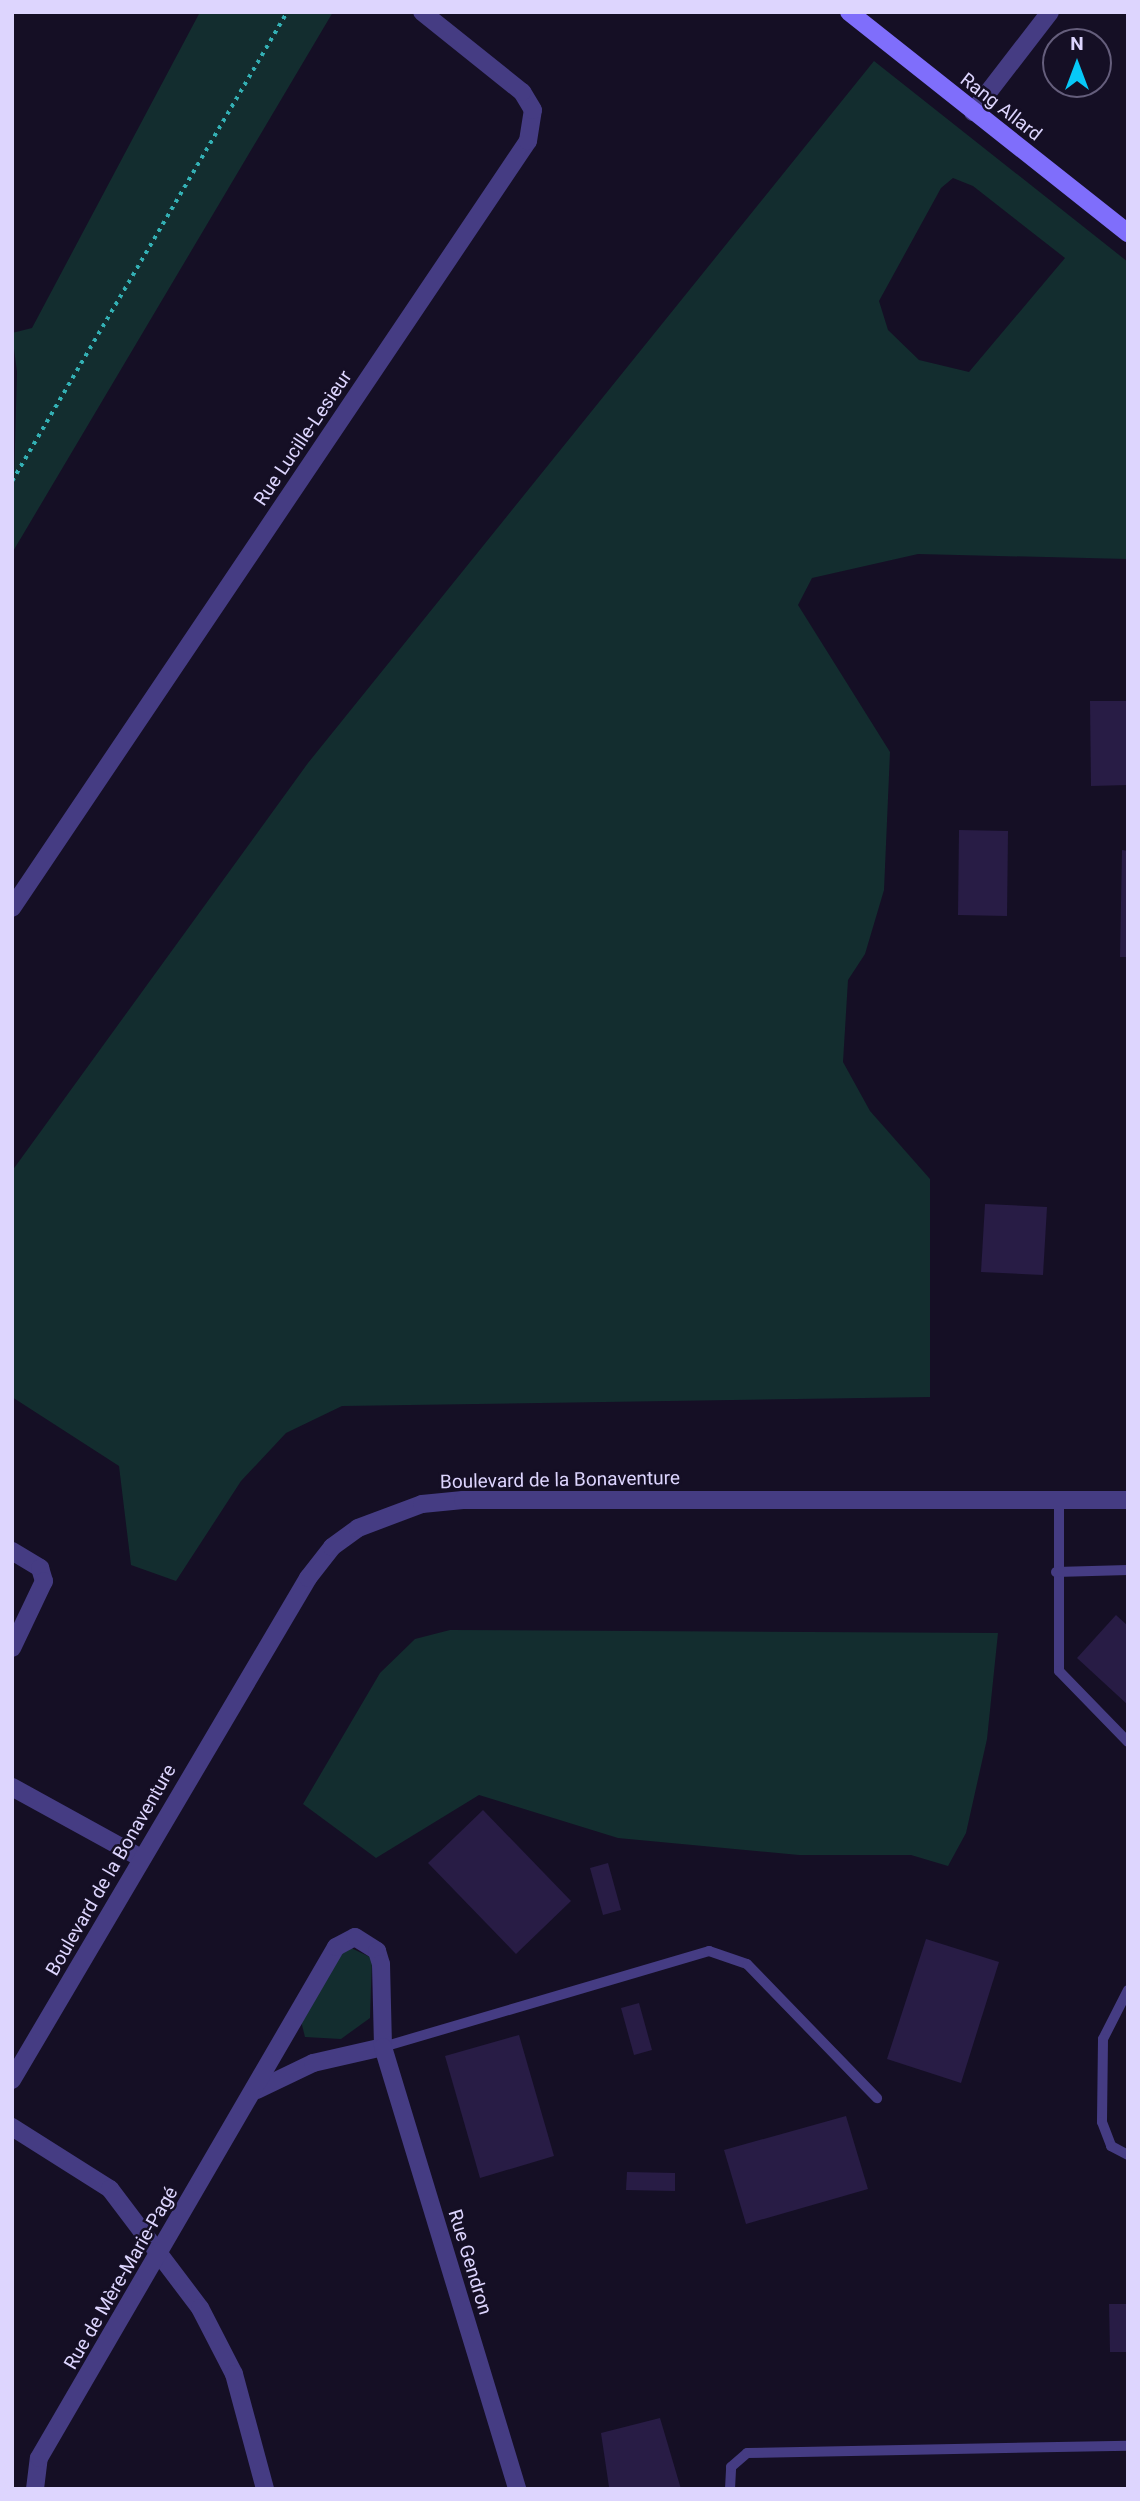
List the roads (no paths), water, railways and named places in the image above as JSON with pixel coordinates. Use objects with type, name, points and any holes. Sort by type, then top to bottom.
[{"type":"street","name":"Rue Lucille-Lesieur","points":[[12,908],[528,141],[533,110],[522,92],[422,12]]},
{"type":"street","name":"Rang Allard","points":[[849,12],[1128,233]]},
{"type":"street","points":[[973,112],[1050,12]]},
{"type":"street","name":"Boulevard de la Bonaventure","points":[[12,2080],[307,1578],[332,1547],[386,1514],[463,1500],[1128,1500]]},
{"type":"street","points":[[12,1551],[40,1568],[44,1581],[12,1648]]},
{"type":"street","points":[[12,1787],[141,1858]]},
{"type":"street","name":"Rue de Mère-Marie-Pagé","points":[[35,2489],[39,2458],[343,1941],[355,1937],[377,1951],[383,2047]]},
{"type":"street","points":[[254,2091],[313,2063],[383,2047]]},
{"type":"street","name":"Rue Gendron","points":[[383,2047],[517,2489]]},
{"type":"street","points":[[12,2127],[110,2189],[160,2251],[200,2308],[234,2374],[265,2489]]},
{"type":"lane","points":[[1059,1500],[1056,1572],[1059,1671],[1128,1742]]},
{"type":"lane","points":[[1056,1572],[1128,1570]]},
{"type":"lane","points":[[383,2047],[709,1951],[747,1964],[877,2098]]},
{"type":"lane","points":[[1128,1990],[1103,2039],[1102,2122],[1111,2146],[1128,2155]]},
{"type":"lane","points":[[730,2489],[732,2467],[747,2453],[1128,2446]]}]
